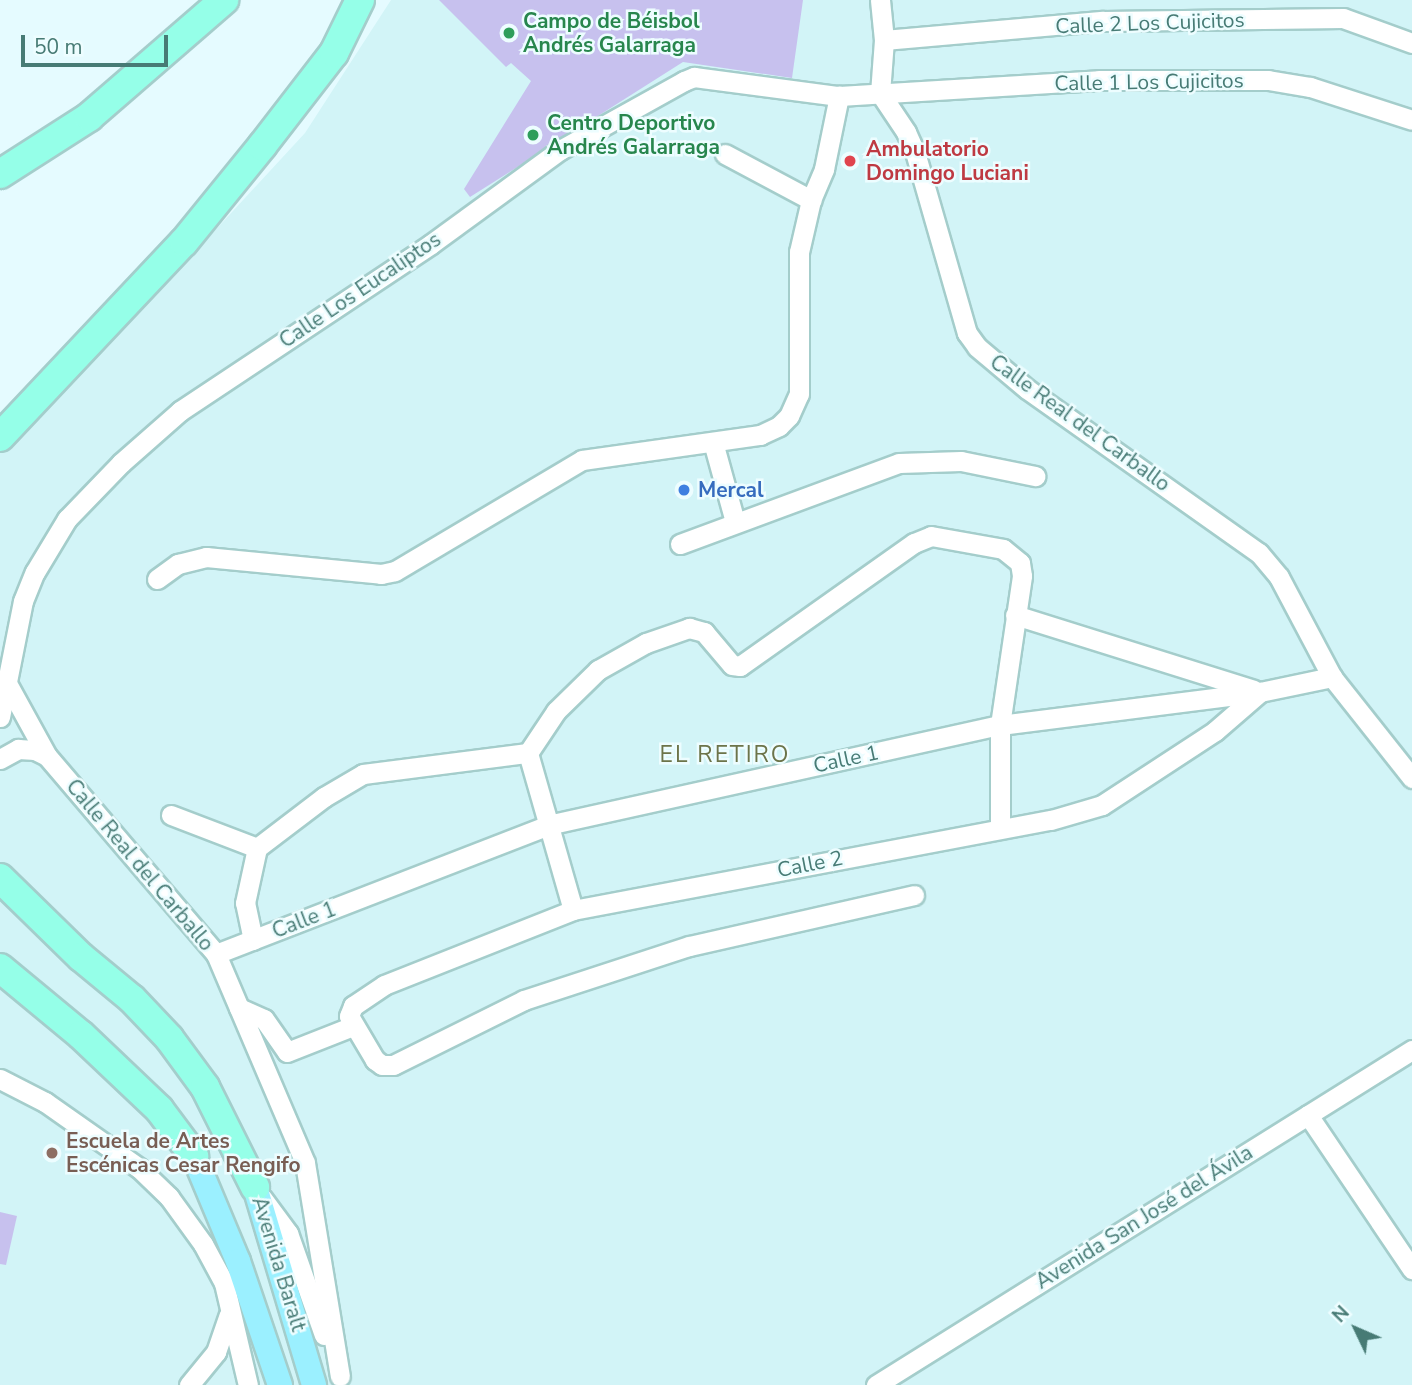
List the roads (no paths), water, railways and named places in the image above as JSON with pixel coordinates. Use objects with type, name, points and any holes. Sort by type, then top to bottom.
[{"type":"highway","points":[[0,174],[89,117],[224,0]]},
{"type":"highway","points":[[0,437],[184,242],[334,53],[360,0]]},
{"type":"highway","points":[[0,878],[81,957],[132,999],[169,1038],[205,1087],[255,1187]]},
{"type":"highway","points":[[0,968],[80,1035],[159,1109],[194,1156]]},
{"type":"main road","name":"Avenida Baralt","points":[[194,1156],[238,1261],[280,1385]]},
{"type":"main road","name":"Avenida Baralt","points":[[255,1187],[314,1385]]},
{"type":"street","points":[[880,0],[884,40],[880,93]]},
{"type":"street","name":"Calle 2 Los Cujicitos","points":[[884,40],[1103,21],[1343,18],[1412,43]]},
{"type":"street","name":"Calle Los Eucaliptos","points":[[0,717],[23,601],[35,572],[67,519],[121,463],[180,411],[431,244],[560,150],[684,81],[694,77],[839,96],[880,93]]},
{"type":"street","name":"Calle 1 Los Cujicitos","points":[[880,93],[1099,80],[1268,80],[1310,87],[1412,120]]},
{"type":"street","name":"Calle Real del Carballo","points":[[880,93],[906,132],[915,152],[967,332],[977,347],[1027,389],[1259,552],[1279,577],[1332,677],[1412,778]]},
{"type":"street","points":[[157,579],[178,564],[206,556],[381,574],[395,571],[582,460],[760,435],[779,426],[789,416],[799,394],[799,252],[811,200],[824,169],[839,96]]},
{"type":"street","points":[[725,154],[811,200]]},
{"type":"street","points":[[712,442],[735,522]]},
{"type":"street","points":[[680,544],[899,463],[961,461],[1035,476]]},
{"type":"street","points":[[253,940],[245,903],[257,849],[324,797],[363,774],[528,753],[556,711],[598,670],[646,643],[689,628],[704,632],[732,665],[740,666],[914,543],[931,536],[1003,549],[1020,563],[1022,576],[1000,725],[1000,828]]},
{"type":"street","points":[[1015,615],[1260,692]]},
{"type":"street","name":"Calle 1","points":[[216,954],[548,825],[1000,725],[1260,692],[1332,677]]},
{"type":"street","name":"Calle Real del Carballo","points":[[8,685],[47,756],[216,954],[305,1163],[341,1380]]},
{"type":"street","name":"Calle 2","points":[[351,1021],[353,1006],[384,985],[573,910],[1051,820],[1102,806],[1214,731],[1260,692]]},
{"type":"street","points":[[0,759],[18,750],[34,750],[47,756]]},
{"type":"street","points":[[528,753],[573,910]]},
{"type":"street","points":[[171,815],[257,849]]},
{"type":"street","points":[[239,1008],[264,1019],[287,1052],[351,1021],[375,1060],[382,1065],[393,1065],[524,1000],[689,946],[914,895]]},
{"type":"street","name":"Avenida San José del Ávila","points":[[876,1385],[1412,1050]]},
{"type":"street","points":[[0,1079],[45,1102],[139,1168],[169,1197],[203,1244],[224,1283],[248,1385]]},
{"type":"street","points":[[1308,1115],[1412,1269]]},
{"type":"street","name":"Avenida Baralt","points":[[255,1187],[288,1233],[341,1380]]},
{"type":"street","points":[[190,1385],[216,1352],[225,1335],[229,1315],[224,1283]]},
{"type":"place","name":"Campo de Béisbol Andrés Galarraga","points":[[509,33]]},
{"type":"place","name":"Centro Deportivo Andrés Galarraga","points":[[533,135]]},
{"type":"place","name":"Ambulatorio Domingo Luciani","points":[[850,161]]},
{"type":"place","name":"Mercal","points":[[684,490]]},
{"type":"place","name":"Escuela de Artes Escénicas Cesar Rengifo","points":[[52,1153]]},
{"type":"district","name":"EL RETIRO","points":[[725,755]]}]
